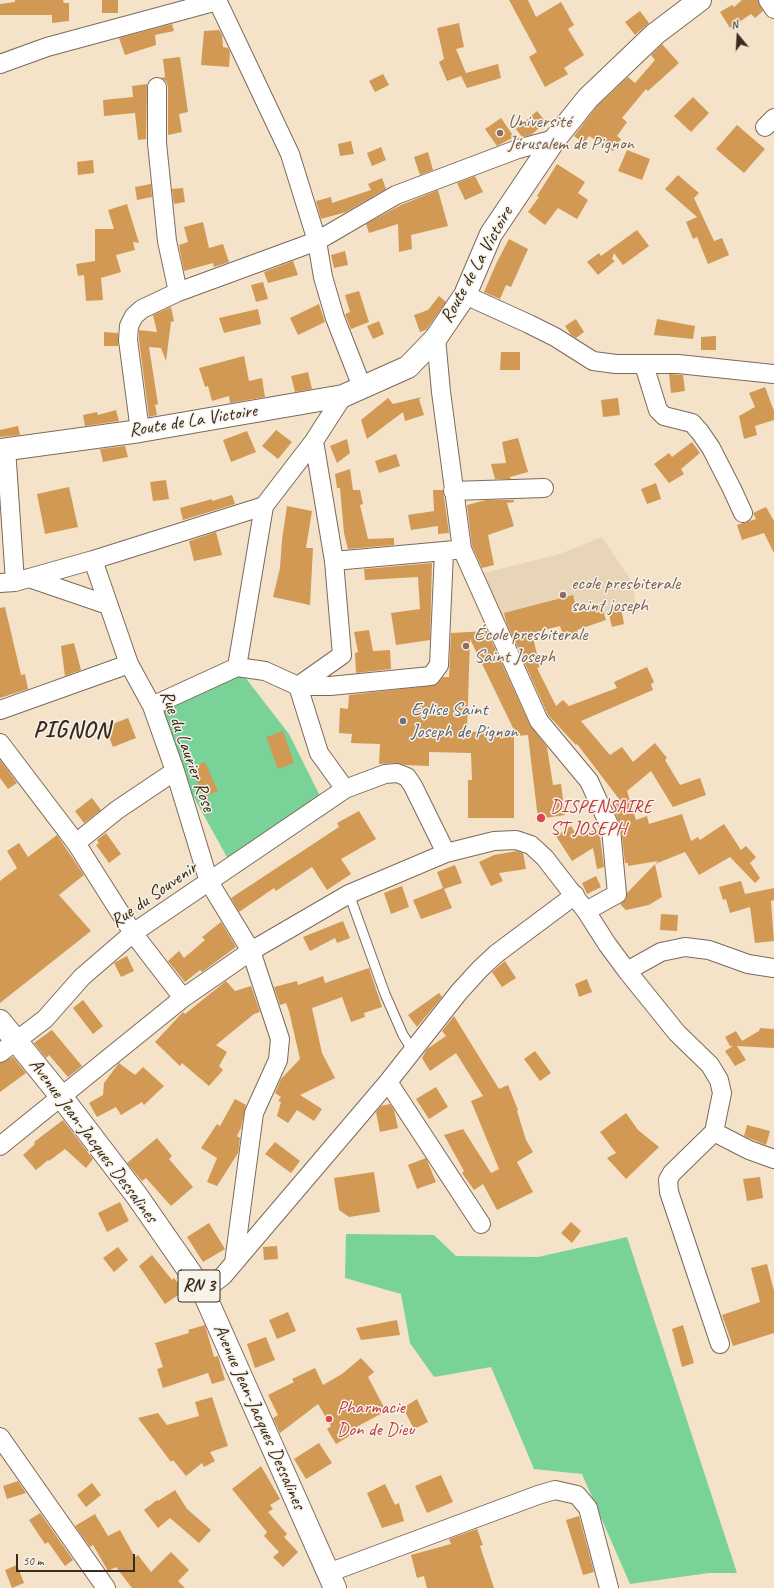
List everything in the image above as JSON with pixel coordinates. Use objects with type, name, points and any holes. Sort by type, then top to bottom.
[{"type":"street","points":[[0,64],[47,47],[217,0],[290,154],[317,241],[323,277],[335,318],[352,392],[264,506],[237,667]]},
{"type":"street","name":"Route de La Victoire","points":[[3,449],[140,431],[352,392],[408,367],[436,338],[465,295],[491,234],[555,139],[588,98],[599,87],[655,34],[700,0]]},
{"type":"street","points":[[768,0],[774,9]]},
{"type":"street","points":[[157,87],[158,143],[167,241],[178,292]]},
{"type":"street","points":[[140,431],[128,340],[129,326],[134,316],[142,309],[178,292],[317,241],[396,195],[518,148],[555,139]]},
{"type":"street","points":[[465,295],[556,337],[593,361],[644,365],[678,364],[774,374]]},
{"type":"street","points":[[436,338],[453,491],[462,549],[539,721],[589,781],[611,829],[617,894],[586,910]]},
{"type":"street","points":[[644,365],[658,410],[664,416],[692,423],[700,432],[711,448],[743,513]]},
{"type":"street","points":[[298,686],[342,655],[334,561],[314,441]]},
{"type":"street","points":[[3,449],[15,581]]},
{"type":"street","points":[[453,491],[544,488]]},
{"type":"street","points":[[15,581],[93,560],[264,506]]},
{"type":"street","points":[[334,561],[444,552],[462,549]]},
{"type":"street","points":[[152,706],[237,667],[265,671],[298,686],[330,686],[431,676],[439,665],[444,552]]},
{"type":"street","name":"Rue du Laurier Rose","points":[[93,560],[129,664],[152,706],[175,771],[209,882],[251,951],[280,1038],[278,1060],[254,1113],[234,1263]]},
{"type":"street","points":[[15,581],[108,605]]},
{"type":"street","points":[[0,710],[129,664]]},
{"type":"street","points":[[298,686],[319,753],[345,789]]},
{"type":"street","points":[[0,743],[76,843],[133,933],[183,998]]},
{"type":"street","points":[[76,843],[117,810],[175,771]]},
{"type":"street","name":"Rue du Souvenir","points":[[8,1047],[45,1019],[82,977],[133,933],[345,789],[385,774],[397,773],[407,777],[414,786],[446,853]]},
{"type":"street","points":[[0,1146],[60,1095],[183,998],[251,951],[349,894],[446,853],[494,841],[516,840],[531,845],[545,858],[586,910],[607,944],[627,971],[677,1033],[710,1065],[719,1080],[722,1093],[714,1132],[672,1173],[668,1180],[669,1192],[720,1344]]},
{"type":"street","points":[[203,1291],[223,1276],[388,1082],[459,992],[480,969],[496,954],[575,895]]},
{"type":"street","points":[[627,971],[661,952],[685,947],[708,950],[748,964],[774,968]]},
{"type":"street","name":"Avenue Jean-Jacques Dessalines","points":[[0,1021],[8,1047],[60,1095],[137,1196],[203,1291],[332,1580]]},
{"type":"street","points":[[388,1082],[481,1224]]},
{"type":"street","points":[[714,1132],[749,1150],[774,1159]]},
{"type":"street","points":[[0,1437],[106,1588]]},
{"type":"street","points":[[332,1580],[538,1495],[555,1490],[577,1495],[588,1508],[609,1588]]},
{"type":"lane","points":[[349,894],[384,994],[403,1035],[413,1051]]},
{"type":"shaded area","name":"ecole presbiterale saint joseph","points":[[602,537],[632,582],[636,607],[510,637],[484,573],[560,554]]},
{"type":"green space","points":[[241,672],[289,734],[321,798],[228,859],[191,792],[160,713]]},
{"type":"green space","points":[[346,1234],[434,1235],[456,1256],[538,1257],[627,1237],[737,1573],[709,1573],[630,1584],[582,1474],[534,1469],[491,1367],[434,1377],[410,1343],[401,1294],[345,1278]]},
{"type":"building","points":[[15,0],[63,0],[64,3],[69,3],[69,21],[52,23],[52,15],[0,15],[0,4],[15,2]]},
{"type":"building","points":[[102,0],[118,0],[118,13],[102,13]]},
{"type":"building","points":[[509,0],[528,0],[536,17],[561,2],[574,25],[568,29],[584,55],[564,68],[568,74],[545,87],[529,57],[537,52]]},
{"type":"building","points":[[742,0],[758,0],[763,11],[755,18],[751,14],[730,28],[720,12],[732,5],[734,7]]},
{"type":"building","points":[[640,11],[649,23],[635,35],[625,22]]},
{"type":"building","points":[[459,23],[464,47],[456,49],[466,73],[498,64],[501,78],[467,88],[461,76],[447,81],[439,62],[444,59],[437,28]]},
{"type":"building","points":[[172,24],[174,31],[155,35],[156,45],[125,55],[119,38]]},
{"type":"building","points":[[219,30],[222,35],[223,47],[228,48],[230,52],[229,67],[201,65],[204,31]]},
{"type":"building","points":[[662,44],[679,63],[648,91],[646,89],[622,118],[627,122],[617,136],[621,139],[613,151],[589,136],[584,143],[574,136],[597,106],[628,77],[635,83],[655,60],[651,55]]},
{"type":"building","points":[[180,57],[188,112],[179,114],[182,132],[168,135],[168,87],[166,81],[161,78],[165,77],[163,59]]},
{"type":"building","points":[[383,74],[389,85],[375,92],[369,81]]},
{"type":"building","points":[[147,84],[146,139],[138,140],[135,113],[104,116],[103,100],[133,97],[132,86]]},
{"type":"building","points":[[693,97],[709,113],[691,132],[674,116]]},
{"type":"building","points":[[537,111],[546,122],[531,135],[522,137],[516,129]]},
{"type":"building","name":"Université Jérusalem de Pignon","points":[[501,118],[514,137],[497,146],[485,129]]},
{"type":"building","points":[[737,125],[765,149],[744,173],[716,149]]},
{"type":"building","points":[[351,141],[354,154],[340,156],[338,144]]},
{"type":"building","points":[[381,147],[386,160],[372,166],[367,153]]},
{"type":"building","points":[[627,150],[650,159],[642,180],[618,171]]},
{"type":"building","points":[[428,152],[433,170],[420,175],[414,157]]},
{"type":"building","points":[[93,160],[94,173],[78,175],[77,162]]},
{"type":"building","points":[[557,164],[585,182],[578,193],[588,200],[577,219],[558,208],[545,225],[528,212],[539,197],[537,196]]},
{"type":"building","points":[[678,175],[699,193],[694,198],[714,241],[722,238],[729,255],[708,264],[697,237],[693,239],[686,222],[697,217],[665,189]]},
{"type":"building","points":[[475,176],[483,192],[465,200],[457,183]]},
{"type":"building","points":[[382,178],[386,189],[346,212],[321,219],[316,201],[331,197],[332,203],[371,190],[368,184]]},
{"type":"building","points":[[151,184],[152,197],[137,200],[135,187]]},
{"type":"building","points":[[183,188],[185,202],[174,204],[172,189]]},
{"type":"building","points":[[438,190],[448,226],[411,235],[412,249],[399,252],[398,224],[369,233],[366,224],[401,205]]},
{"type":"building","points":[[127,204],[139,243],[133,242],[135,250],[116,255],[121,272],[101,278],[103,300],[86,301],[84,275],[78,276],[76,264],[95,261],[95,229],[114,229],[108,210]]},
{"type":"building","points":[[203,222],[209,248],[223,244],[229,262],[214,267],[213,263],[184,271],[179,245],[188,242],[184,227]]},
{"type":"building","points":[[637,230],[649,246],[623,265],[614,253],[612,259],[615,261],[598,275],[587,262],[599,253],[601,256]]},
{"type":"building","points":[[509,239],[528,249],[511,287],[506,285],[500,299],[484,292]]},
{"type":"building","points":[[345,251],[348,265],[334,268],[331,255]]},
{"type":"building","points":[[293,261],[298,275],[268,283],[264,272]]},
{"type":"building","points":[[263,282],[268,299],[256,302],[251,285]]},
{"type":"building","points":[[359,291],[369,322],[351,329],[345,314],[350,312],[345,295]]},
{"type":"building","points":[[439,296],[446,302],[426,330],[420,332],[414,315],[428,310]]},
{"type":"building","points":[[319,304],[325,322],[298,335],[290,318]]},
{"type":"building","points":[[171,307],[174,321],[171,322],[166,361],[161,348],[149,347],[158,404],[155,405],[157,415],[149,417],[139,330],[157,332],[153,315]]},
{"type":"building","points":[[258,309],[261,324],[224,333],[219,318]]},
{"type":"building","points":[[576,319],[584,332],[576,338],[571,335],[565,326]]},
{"type":"building","points":[[657,319],[695,326],[693,339],[654,335]]},
{"type":"building","points":[[379,321],[384,334],[373,339],[367,326]]},
{"type":"building","points":[[104,332],[118,333],[118,346],[104,346]]},
{"type":"building","points":[[716,336],[716,350],[701,350],[701,337]]},
{"type":"building","points":[[501,352],[520,352],[520,370],[500,370]]},
{"type":"building","points":[[244,356],[249,381],[262,378],[265,397],[230,403],[229,396],[212,401],[208,386],[205,387],[199,368]]},
{"type":"building","points":[[308,372],[312,389],[295,392],[291,376]]},
{"type":"building","points":[[669,374],[683,375],[685,391],[671,393]]},
{"type":"building","points":[[765,387],[774,411],[774,420],[755,426],[757,435],[744,439],[739,416],[755,407],[749,393]]},
{"type":"building","points":[[422,397],[419,399],[424,415],[405,421],[403,412],[367,439],[361,420],[388,398],[393,404]]},
{"type":"building","points":[[618,398],[620,415],[603,417],[601,400]]},
{"type":"building","points":[[116,410],[119,421],[85,426],[83,415],[97,412],[98,415]]},
{"type":"building","points":[[18,426],[20,435],[0,437],[0,430]]},
{"type":"building","points":[[276,430],[292,442],[278,459],[262,446]]},
{"type":"building","points":[[247,431],[256,452],[231,462],[223,440]]},
{"type":"building","points":[[518,438],[528,472],[510,477],[511,479],[495,479],[491,464],[506,463],[502,442]]},
{"type":"building","points":[[347,439],[350,453],[337,463],[330,446]]},
{"type":"building","points":[[692,442],[700,453],[681,469],[684,474],[669,483],[654,464],[669,453],[672,457]]},
{"type":"building","points":[[125,446],[128,457],[103,462],[100,449]]},
{"type":"building","points":[[396,454],[400,466],[379,473],[375,461]]},
{"type":"building","points":[[350,469],[353,490],[360,490],[363,504],[360,505],[368,539],[394,538],[394,545],[348,549],[344,533],[340,488],[337,488],[335,474]]},
{"type":"building","points":[[166,480],[169,499],[153,501],[150,482]]},
{"type":"building","points":[[656,483],[661,499],[647,504],[641,489]]},
{"type":"building","points":[[69,487],[78,527],[45,534],[37,494]]},
{"type":"building","points":[[433,490],[443,490],[449,533],[438,534],[438,526],[411,530],[408,515],[434,511]]},
{"type":"building","points":[[232,495],[235,504],[183,520],[180,508]]},
{"type":"building","points":[[486,500],[514,500],[514,502],[507,503],[514,526],[488,535],[494,565],[482,568],[472,546],[467,505]]},
{"type":"building","points":[[287,506],[312,511],[306,548],[313,548],[310,605],[273,597],[280,568]]},
{"type":"building","points":[[766,507],[774,521],[774,553],[764,533],[742,540],[737,525],[756,519],[753,513]]},
{"type":"building","points":[[216,532],[222,555],[194,561],[189,541]]},
{"type":"building","points":[[432,563],[430,640],[396,645],[391,613],[420,609],[418,577],[365,580],[364,569]]},
{"type":"building","points":[[573,595],[577,613],[601,605],[606,620],[577,630],[578,633],[564,638],[560,626],[532,633],[540,667],[537,668],[556,706],[563,700],[569,706],[617,688],[614,682],[647,667],[654,682],[651,684],[653,690],[581,721],[610,755],[622,747],[633,762],[655,743],[667,758],[665,760],[680,785],[700,778],[706,795],[673,807],[651,771],[627,791],[636,820],[647,816],[649,824],[682,814],[691,841],[698,837],[700,840],[724,824],[741,850],[746,846],[756,857],[750,863],[760,878],[755,883],[730,857],[699,875],[685,852],[655,864],[658,861],[628,866],[628,863],[625,863],[621,828],[611,801],[619,799],[577,744],[576,745],[548,715],[507,624],[504,613]]},
{"type":"building","points":[[5,607],[21,675],[25,674],[28,689],[0,698],[0,608]]},
{"type":"building","points":[[621,608],[624,624],[612,627],[608,611]]},
{"type":"building","points":[[369,630],[373,651],[390,650],[391,669],[356,673],[355,653],[358,652],[354,632]]},
{"type":"building","points":[[487,631],[530,725],[547,747],[553,785],[561,784],[565,815],[538,819],[528,735],[516,736],[514,731],[514,818],[468,818],[468,780],[472,780],[471,753],[429,752],[429,766],[396,763],[379,764],[380,744],[351,743],[352,734],[339,733],[340,708],[348,709],[349,695],[436,685],[443,677],[449,677],[451,633]],"holes":[[[470,639],[514,730],[467,732]]]},
{"type":"building","points":[[74,643],[81,670],[65,676],[61,646]]},
{"type":"building","points":[[128,718],[136,738],[113,747],[105,727]]},
{"type":"building","points":[[283,731],[294,763],[278,769],[266,737]]},
{"type":"building","points":[[0,760],[17,783],[8,789],[0,778]]},
{"type":"building","points":[[205,762],[218,791],[204,797],[191,768]]},
{"type":"building","points":[[92,798],[101,810],[84,823],[75,811]]},
{"type":"building","points":[[359,811],[376,839],[341,859],[351,874],[327,890],[312,867],[276,891],[274,888],[239,912],[231,898],[339,827],[337,823]]},
{"type":"building","points":[[571,826],[577,836],[599,829],[604,867],[597,869],[593,848],[572,861],[556,836]]},
{"type":"building","points":[[106,833],[121,854],[109,863],[96,845],[99,843],[97,840]]},
{"type":"building","points":[[57,835],[84,875],[59,895],[91,931],[0,1003],[0,881],[17,868],[7,851],[19,843],[28,857]]},
{"type":"building","points":[[517,851],[523,853],[526,869],[499,873],[503,881],[491,886],[479,862],[494,855]]},
{"type":"building","points":[[655,864],[662,897],[649,905],[626,910],[620,904],[626,899],[627,893]]},
{"type":"building","points":[[455,865],[462,883],[444,889],[452,908],[421,919],[413,900],[443,888],[437,872]]},
{"type":"building","points":[[596,876],[601,887],[587,894],[582,883]]},
{"type":"building","points":[[741,881],[745,894],[774,888],[774,900],[771,901],[774,941],[755,943],[750,907],[730,913],[726,899],[723,900],[719,887]]},
{"type":"building","points":[[402,886],[409,907],[391,914],[384,893]]},
{"type":"building","points":[[661,914],[678,915],[677,931],[660,930]]},
{"type":"building","points":[[343,921],[350,938],[337,943],[335,938],[310,951],[303,937]]},
{"type":"building","points":[[221,922],[236,947],[202,972],[200,970],[185,982],[168,961],[179,951],[184,958],[205,940],[202,937]]},
{"type":"building","points":[[127,956],[134,971],[121,977],[114,963]]},
{"type":"building","points":[[505,961],[516,978],[502,987],[492,972]]},
{"type":"building","points":[[369,968],[382,1007],[364,1013],[365,1017],[351,1022],[342,997],[312,1008],[322,1053],[335,1078],[300,1095],[322,1109],[314,1121],[297,1110],[288,1123],[277,1116],[281,1102],[278,1101],[281,1097],[275,1093],[281,1079],[300,1059],[289,1011],[286,1003],[280,1005],[274,987],[297,981],[298,985],[323,976],[325,983]]},
{"type":"building","points":[[587,979],[592,992],[579,997],[575,984]]},
{"type":"building","points":[[226,981],[235,991],[251,986],[260,1012],[254,1014],[216,1045],[227,1052],[219,1066],[223,1070],[209,1086],[182,1063],[180,1066],[155,1042],[183,1012],[185,1014]]},
{"type":"building","points":[[439,993],[442,997],[417,1027],[408,1015]]},
{"type":"building","points":[[83,1000],[103,1026],[93,1034],[73,1008]]},
{"type":"building","points":[[454,1016],[499,1089],[508,1085],[518,1110],[517,1111],[526,1140],[533,1152],[517,1162],[533,1192],[497,1210],[483,1184],[474,1190],[462,1173],[464,1171],[444,1135],[463,1129],[491,1173],[499,1169],[471,1101],[483,1096],[456,1053],[430,1071],[422,1058],[427,1049],[446,1036],[442,1031]]},
{"type":"building","points":[[760,1028],[774,1029],[774,1048],[737,1046],[746,1060],[735,1066],[725,1051],[733,1046],[730,1046],[725,1037],[736,1031],[742,1041],[759,1031]]},
{"type":"building","points":[[52,1030],[82,1066],[68,1077],[49,1055],[46,1058],[34,1043]]},
{"type":"building","points":[[535,1051],[551,1073],[540,1081],[524,1059]]},
{"type":"building","points":[[13,1057],[26,1073],[0,1092],[0,1063]]},
{"type":"building","points":[[119,1063],[135,1075],[143,1067],[164,1086],[144,1105],[142,1102],[121,1115],[116,1107],[97,1117],[89,1103],[103,1095],[104,1083]]},
{"type":"building","points":[[436,1087],[448,1107],[429,1119],[416,1099]]},
{"type":"building","points":[[235,1099],[246,1105],[241,1128],[237,1136],[240,1138],[238,1153],[217,1186],[207,1182],[217,1158],[201,1148],[217,1124],[220,1126]]},
{"type":"building","points":[[390,1104],[394,1110],[398,1128],[380,1132],[376,1112],[381,1106]]},
{"type":"building","points":[[626,1113],[638,1130],[659,1147],[626,1179],[607,1158],[616,1153],[600,1132]]},
{"type":"building","points":[[63,1120],[93,1159],[86,1168],[65,1149],[36,1170],[23,1155],[35,1144],[34,1142]]},
{"type":"building","points":[[747,1125],[770,1131],[766,1145],[744,1136]]},
{"type":"building","points":[[157,1138],[172,1156],[169,1159],[193,1187],[171,1206],[146,1178],[142,1181],[127,1163]]},
{"type":"building","points":[[275,1142],[300,1161],[291,1173],[265,1154]]},
{"type":"building","points":[[426,1158],[436,1182],[417,1189],[408,1165]]},
{"type":"building","points":[[374,1172],[380,1212],[349,1217],[339,1210],[334,1178]]},
{"type":"building","points":[[760,1177],[763,1198],[747,1201],[743,1179]]},
{"type":"building","points":[[120,1202],[129,1221],[107,1232],[98,1213]]},
{"type":"building","points":[[571,1222],[581,1231],[572,1243],[561,1233]]},
{"type":"building","points":[[209,1223],[225,1249],[203,1262],[187,1237]]},
{"type":"building","points":[[277,1246],[278,1259],[264,1260],[263,1247]]},
{"type":"building","points":[[118,1247],[128,1260],[114,1272],[103,1258]]},
{"type":"building","points":[[152,1255],[172,1280],[174,1278],[184,1291],[165,1304],[139,1266]]},
{"type":"building","points":[[767,1264],[774,1291],[774,1333],[733,1346],[722,1315],[760,1302],[751,1268]]},
{"type":"building","points":[[288,1312],[296,1331],[277,1339],[269,1320]]},
{"type":"building","points":[[397,1320],[400,1335],[361,1340],[356,1328]]},
{"type":"building","points":[[205,1325],[214,1357],[218,1356],[225,1380],[212,1384],[208,1373],[163,1388],[157,1369],[163,1367],[155,1343],[189,1333],[188,1330]]},
{"type":"building","points":[[683,1325],[694,1363],[682,1367],[672,1329]]},
{"type":"building","points":[[266,1337],[275,1360],[255,1368],[247,1344]]},
{"type":"building","points":[[361,1358],[374,1372],[368,1377],[386,1411],[349,1431],[351,1435],[336,1444],[327,1429],[331,1426],[318,1404],[280,1433],[273,1418],[278,1415],[268,1395],[294,1382],[292,1379],[315,1368],[323,1385],[342,1374]]},
{"type":"building","points":[[212,1397],[228,1446],[210,1452],[215,1461],[204,1467],[202,1463],[186,1476],[173,1460],[171,1462],[138,1418],[158,1413],[167,1425],[199,1416],[195,1402]]},
{"type":"building","points":[[417,1399],[428,1422],[414,1429],[403,1408]]},
{"type":"building","points":[[319,1443],[332,1463],[306,1479],[294,1459]]},
{"type":"building","points":[[261,1466],[280,1499],[270,1505],[273,1509],[268,1512],[287,1534],[284,1537],[298,1552],[283,1567],[273,1557],[279,1552],[264,1536],[267,1532],[232,1489]]},
{"type":"building","points":[[441,1475],[453,1502],[427,1513],[415,1486]]},
{"type":"building","points":[[18,1481],[26,1493],[7,1499],[3,1486]]},
{"type":"building","points":[[92,1483],[101,1495],[86,1507],[77,1495]]},
{"type":"building","points":[[385,1484],[395,1505],[399,1503],[404,1521],[382,1528],[367,1493]]},
{"type":"building","points":[[175,1490],[187,1509],[211,1530],[199,1543],[170,1518],[158,1528],[144,1510],[157,1500],[158,1501]]},
{"type":"building","points":[[40,1513],[73,1560],[65,1566],[48,1542],[45,1544],[29,1520]]},
{"type":"building","points":[[95,1514],[108,1536],[120,1530],[135,1557],[138,1555],[151,1572],[171,1552],[189,1570],[178,1581],[185,1588],[132,1588],[116,1567],[108,1571],[93,1545],[90,1547],[75,1526]]},
{"type":"building","points":[[579,1516],[594,1572],[583,1575],[566,1520]]},
{"type":"building","points":[[477,1529],[483,1545],[480,1546],[494,1588],[427,1588],[424,1576],[417,1578],[411,1555],[451,1544],[449,1539]]},
{"type":"building","points":[[17,1565],[24,1583],[12,1588],[5,1570]]},
{"type":"place","name":"Université Jérusalem de Pignon","points":[[500,133]]},
{"type":"place","name":"ecole presbiterale saint joseph","points":[[563,595]]},
{"type":"place","name":"École presbiterale Saint Joseph","points":[[466,646]]},
{"type":"place","name":"Eglise Saint Joseph de Pignon","points":[[403,721]]},
{"type":"place","name":"DISPENSAIRE ST JOSEPH","points":[[541,818]]},
{"type":"place","name":"Pharmacie Don de Dieu","points":[[329,1419]]},
{"type":"district","name":"PIGNON","points":[[72,731]]}]
